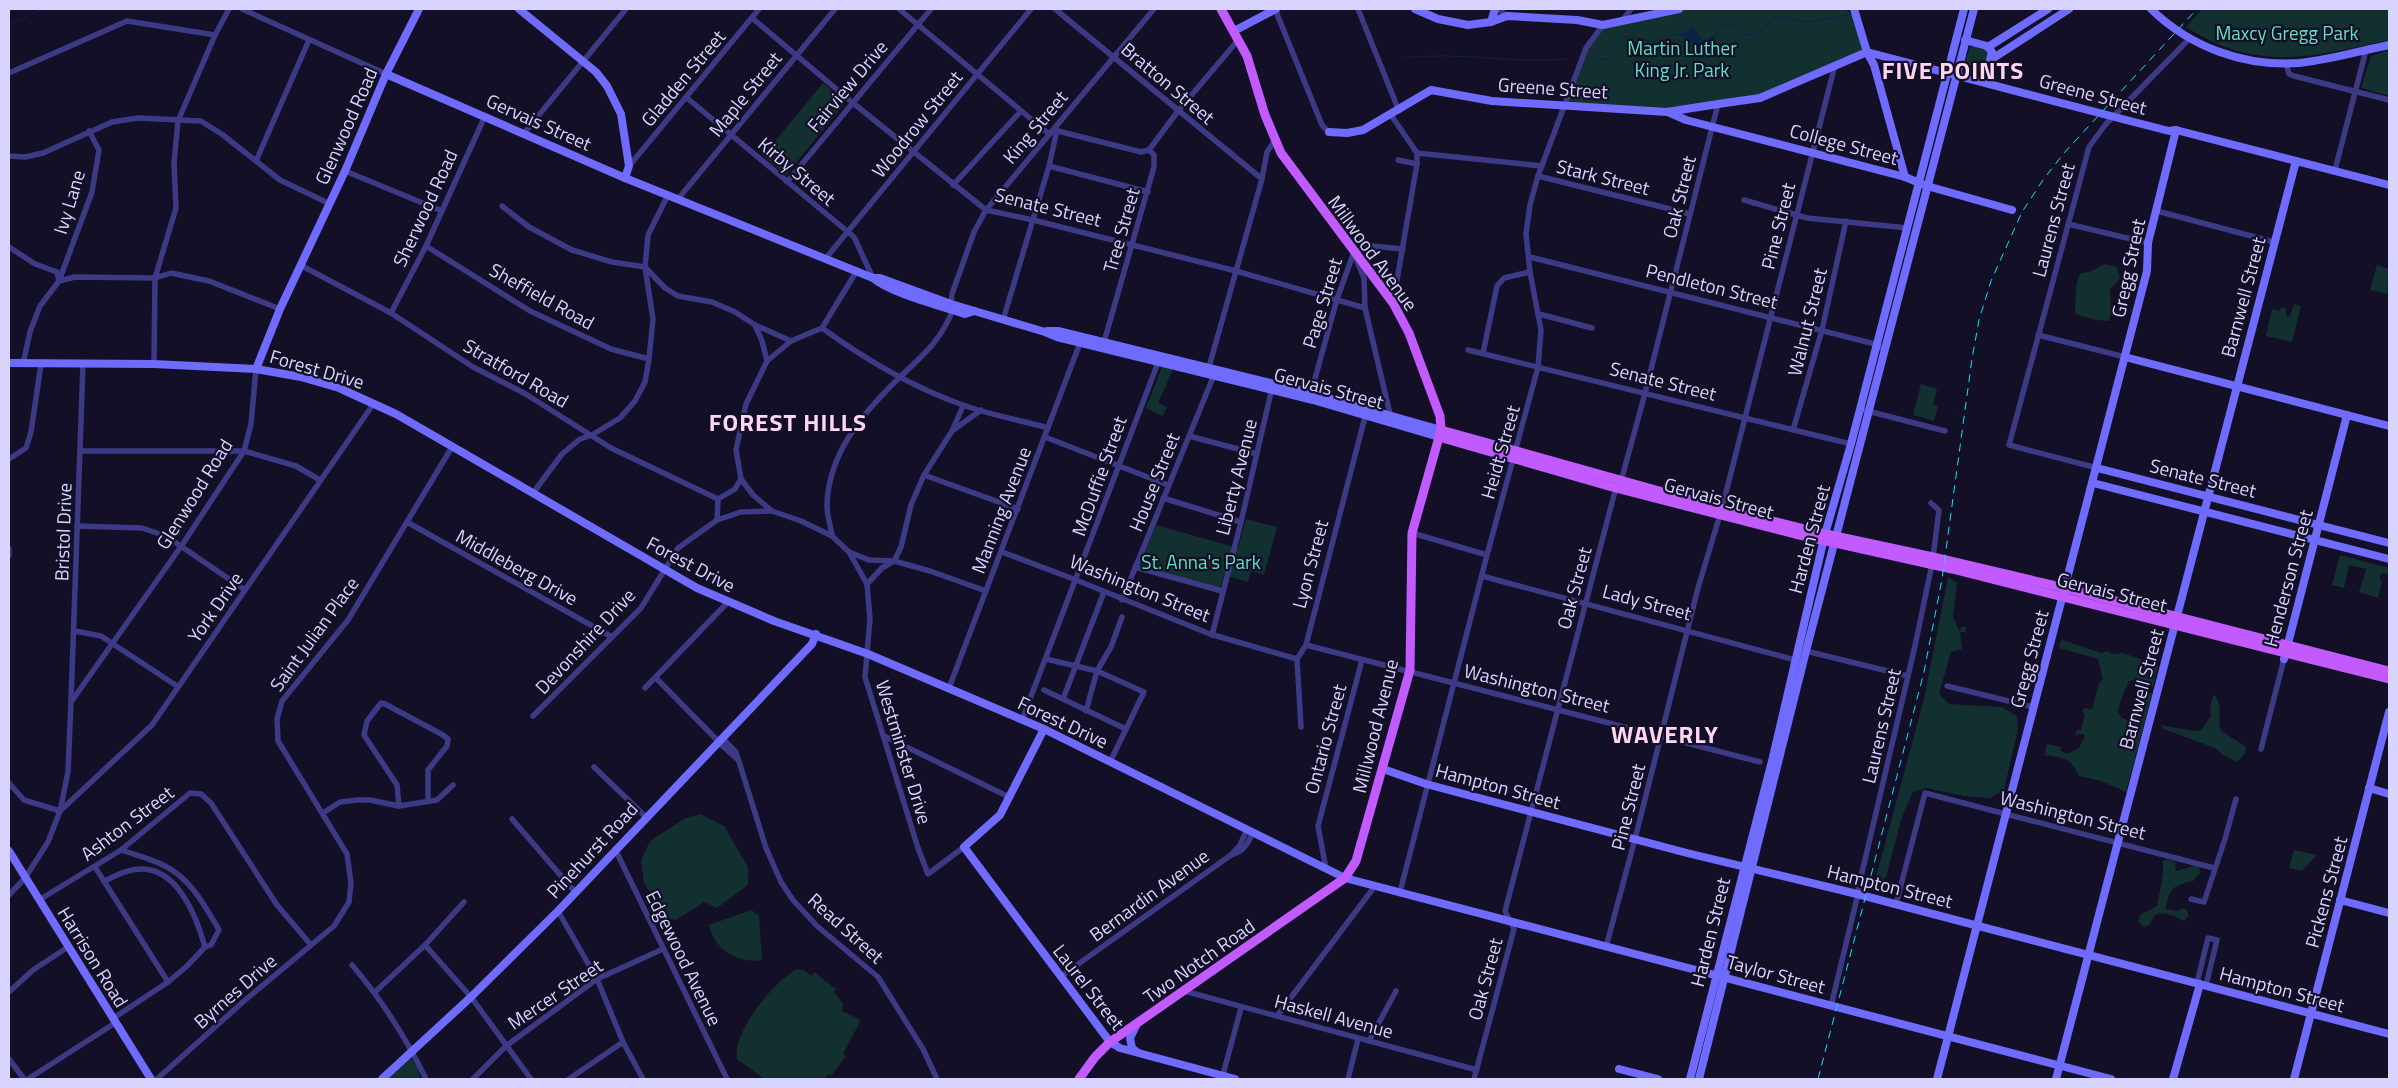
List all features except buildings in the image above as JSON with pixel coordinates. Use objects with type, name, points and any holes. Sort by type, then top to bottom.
[{"type":"main road","name":"Millwood Avenue","points":[[1222,9],[1254,75],[1274,140],[1293,171],[1393,303],[1420,358],[1440,416],[1440,434],[1412,534],[1410,670],[1356,861],[1345,878]]},
{"type":"main road","name":"Gervais Street","points":[[1440,434],[1619,484],[1830,539],[1933,560],[2175,620],[2389,680]]},
{"type":"main road","name":"Gervais Street","points":[[2285,652],[2389,672]]},
{"type":"main road","name":"Two Notch Road","points":[[1079,1079],[1095,1057],[1110,1042],[1345,878]]},
{"type":"street","points":[[154,364],[155,278],[176,208],[174,163],[178,121],[215,35],[229,9]]},
{"type":"street","name":"Gervais Street","points":[[242,9],[625,178],[826,258],[856,272],[873,278],[880,278],[952,307],[974,311],[1080,343],[1209,368],[1391,418],[1440,434]]},
{"type":"street","name":"Glenwood Road","points":[[71,702],[182,545],[244,451],[251,424],[256,369],[280,309],[345,172],[386,74],[419,9]]},
{"type":"street","points":[[519,9],[596,72],[607,86],[621,114],[629,166],[625,178]]},
{"type":"street","points":[[524,132],[584,62],[626,9]]},
{"type":"street","name":"Gladden Street","points":[[629,166],[759,9]]},
{"type":"street","name":"Maple Street","points":[[678,199],[835,9]]},
{"type":"street","points":[[898,9],[1021,110],[1052,131],[1141,152],[1149,150],[1236,35],[1275,9],[1322,125],[1329,132]]},
{"type":"street","name":"Fairview Drive","points":[[787,182],[931,9]]},
{"type":"street","name":"Woodrow Street","points":[[826,258],[1031,9]]},
{"type":"street","name":"Bratton Street","points":[[1055,9],[1262,179]]},
{"type":"street","name":"King Street","points":[[952,307],[952,294],[974,232],[986,210],[1154,9]]},
{"type":"street","points":[[1358,9],[1399,111]]},
{"type":"street","points":[[1415,9],[1451,22],[1468,24],[1491,22],[1507,16],[1577,20],[1603,25],[1679,9]]},
{"type":"street","points":[[1491,22],[1496,9],[1507,16]]},
{"type":"street","points":[[1621,22],[1631,9]]},
{"type":"street","points":[[1854,9],[1867,52],[1874,65],[1905,177]]},
{"type":"street","name":"Harden Street","points":[[1699,1079],[1725,978],[1747,867],[1773,757],[1830,539],[1869,411],[1927,186],[1964,9]]},
{"type":"street","name":"Harden Street","points":[[1799,661],[1806,651],[1851,444],[1919,181],[1951,74],[1965,40],[1974,9]]},
{"type":"street","points":[[1988,47],[2048,9]]},
{"type":"street","points":[[1992,58],[2070,9]]},
{"type":"street","points":[[2151,9],[2189,39],[2215,51],[2236,57],[2286,63],[2313,61],[2389,45]]},
{"type":"street","name":"Senate Street","points":[[752,18],[853,103],[986,210],[1236,271],[1365,308]]},
{"type":"street","points":[[9,72],[127,21],[215,35]]},
{"type":"street","name":"Heidt Street","points":[[1400,892],[1426,784],[1487,555],[1516,455],[1538,367],[1541,330],[1530,272],[1530,257],[1526,234],[1530,205],[1538,176],[1586,48],[1603,25]]},
{"type":"street","name":"Laurens Street","points":[[2009,445],[2089,147],[2095,136],[2113,116],[2189,39]]},
{"type":"street","points":[[256,161],[309,40]]},
{"type":"street","points":[[1965,40],[1988,47],[1992,52],[1985,82]]},
{"type":"street","points":[[2335,170],[2366,50]]},
{"type":"street","name":"Greene Street","points":[[1329,132],[1337,134],[1363,130],[1399,111],[1432,90],[1492,101],[1566,104],[1667,112],[1760,98],[1867,52],[2169,131],[2176,130],[2389,185]]},
{"type":"street","points":[[2286,63],[2289,74],[2350,92],[2389,100]]},
{"type":"street","name":"Pine Street","points":[[1606,946],[1636,839],[1688,630],[1721,511],[1743,418],[1835,65]]},
{"type":"street","name":"Kirby Street","points":[[687,98],[854,237],[873,278]]},
{"type":"street","name":"Oak Street","points":[[1474,1079],[1514,929],[1505,911],[1557,708],[1645,393],[1718,104]]},
{"type":"street","points":[[953,185],[1021,110]]},
{"type":"street","name":"College Street","points":[[1667,112],[1686,120],[1905,177],[1919,181],[1927,186],[2012,210]]},
{"type":"street","points":[[1391,115],[1417,153],[1417,164],[1393,303]]},
{"type":"street","name":"Sherwood Road","points":[[391,313],[426,246],[485,116]]},
{"type":"street","points":[[9,156],[25,157],[43,153],[112,122],[138,118],[201,121],[280,180],[330,204]]},
{"type":"street","name":"Gregg Street","points":[[1937,1079],[2033,707],[2098,468],[2147,271],[2148,243],[2176,130]]},
{"type":"street","name":"Ivy Lane","points":[[23,364],[30,332],[40,306],[59,281],[92,192],[98,150],[90,131]]},
{"type":"street","points":[[1003,320],[1049,166],[1052,131]]},
{"type":"street","points":[[1209,368],[1262,179],[1267,152],[1274,140]]},
{"type":"street","name":"Tree Street","points":[[1104,342],[1154,167],[1154,155],[1149,150]]},
{"type":"street","name":"Stark Street","points":[[1417,153],[1542,166]]},
{"type":"street","points":[[1398,160],[1417,164]]},
{"type":"street","name":"Barnwell Street","points":[[2056,1079],[2296,161]]},
{"type":"street","points":[[1049,166],[1148,192]]},
{"type":"street","points":[[345,172],[442,211]]},
{"type":"street","name":"Stark Street","points":[[1538,176],[1690,214]]},
{"type":"street","points":[[533,493],[562,454],[580,439],[592,435],[620,418],[635,401],[645,382],[653,319],[645,267],[648,235],[668,195]]},
{"type":"street","points":[[1744,200],[1786,211],[1796,216],[1908,228]]},
{"type":"street","points":[[502,206],[529,227],[572,250],[612,262],[645,267],[665,288],[678,296],[712,302],[736,312],[754,325],[791,342]]},
{"type":"street","points":[[2157,211],[2274,242]]},
{"type":"street","name":"Walnut Street","points":[[1793,430],[1822,330],[1846,222]]},
{"type":"street","points":[[2068,224],[2148,243]]},
{"type":"street","name":"Sheffield Road","points":[[426,246],[530,311],[611,349],[649,360]]},
{"type":"street","points":[[1391,418],[1365,308],[1364,278],[1354,252],[1372,246],[1403,249]]},
{"type":"street","points":[[9,247],[35,264],[57,272],[59,281],[75,277],[155,278],[171,273],[209,281],[280,309]]},
{"type":"street","name":"Page Street","points":[[1311,393],[1337,300],[1354,252]]},
{"type":"street","name":"Pendleton Street","points":[[1530,257],[1670,293],[1771,316],[1877,345],[1885,349]]},
{"type":"street","name":"Stratford Road","points":[[302,266],[391,313],[473,367],[524,393],[637,462],[718,499]]},
{"type":"street","points":[[856,272],[822,328],[791,342],[767,361],[746,404],[736,450],[741,479],[752,495],[772,511],[801,521],[832,536],[849,552],[869,560],[894,561],[930,571],[986,591]]},
{"type":"street","points":[[1483,353],[1497,286],[1504,278],[1530,272]]},
{"type":"street","points":[[832,536],[827,508],[830,479],[842,446],[871,406],[934,345],[952,307]]},
{"type":"street","points":[[1539,314],[1592,328]]},
{"type":"street","points":[[754,325],[762,340],[767,361]]},
{"type":"street","points":[[822,328],[861,356],[900,377],[964,406],[1048,428]]},
{"type":"street","name":"Gervais Street","points":[[1045,332],[1058,331],[1104,342],[1214,376],[1311,393],[1366,411]]},
{"type":"street","points":[[2038,335],[2389,426]]},
{"type":"street","name":"Manning Avenue","points":[[949,688],[1080,343]]},
{"type":"street","name":"Senate Street","points":[[1468,350],[1851,444]]},
{"type":"street","name":"McDuffie Street","points":[[1022,720],[1159,359]]},
{"type":"street","name":"Forest Drive","points":[[9,363],[154,364],[256,369],[301,377],[340,388],[374,402],[665,571],[728,602],[774,621],[816,634],[868,654],[1044,729],[1345,878]]},
{"type":"street","points":[[9,459],[26,448],[31,432],[41,364]]},
{"type":"street","name":"Bristol Drive","points":[[71,702],[83,364]]},
{"type":"street","name":"House Street","points":[[1122,600],[1214,376]]},
{"type":"street","name":"Liberty Avenue","points":[[1212,635],[1273,387]]},
{"type":"street","name":"York Drive","points":[[60,811],[152,725],[374,402]]},
{"type":"street","points":[[867,584],[882,568],[894,561],[901,547],[911,504],[924,475],[952,431],[964,406]]},
{"type":"street","points":[[1860,409],[1945,431]]},
{"type":"street","points":[[952,431],[981,410]]},
{"type":"street","name":"Lyon Street","points":[[1297,659],[1306,645],[1366,411]]},
{"type":"street","name":"Henderson Street","points":[[2261,749],[2347,415]]},
{"type":"street","points":[[1189,436],[1257,454]]},
{"type":"street","points":[[1045,437],[1168,485]]},
{"type":"street","name":"Senate Street","points":[[2009,445],[2389,543]]},
{"type":"street","name":"Saint Julian Place","points":[[334,926],[349,902],[351,883],[347,854],[278,741],[277,719],[282,702],[348,620],[452,448]]},
{"type":"street","points":[[81,451],[244,451],[296,466],[320,480]]},
{"type":"street","points":[[924,475],[1018,510]]},
{"type":"street","points":[[718,520],[718,499],[734,488],[741,479]]},
{"type":"street","name":"Senate Street","points":[[2093,483],[2389,559]]},
{"type":"street","points":[[1163,498],[1241,522]]},
{"type":"street","name":"Laurens Street","points":[[1831,1006],[1933,560],[1940,518],[1939,510],[1931,503]]},
{"type":"street","points":[[2262,525],[2265,510]]},
{"type":"street","name":"Devonshire Drive","points":[[533,716],[641,608],[678,548],[718,520],[741,512],[772,511]]},
{"type":"street","name":"Middleberg Drive","points":[[407,522],[612,638]]},
{"type":"street","points":[[77,526],[142,528],[166,536],[182,545],[245,590]]},
{"type":"street","points":[[1412,534],[1487,555]]},
{"type":"street","points":[[2373,554],[2377,540]]},
{"type":"street","points":[[9,549],[9,555]]},
{"type":"street","name":"Westminster Drive","points":[[849,552],[867,584],[870,619],[865,677],[918,848],[928,874],[964,848]]},
{"type":"street","name":"Washington Street","points":[[1002,552],[1212,635],[1297,659]]},
{"type":"street","points":[[1135,567],[1222,591]]},
{"type":"street","name":"Lady Street","points":[[1482,576],[1586,602],[1799,661]]},
{"type":"street","points":[[1063,699],[1104,592]]},
{"type":"street","points":[[645,688],[728,602]]},
{"type":"street","points":[[1086,711],[1097,671],[1111,647],[1122,617]]},
{"type":"street","points":[[75,631],[100,636],[114,643],[177,686]]},
{"type":"street","name":"Pinehurst Road","points":[[382,1079],[471,997],[558,911],[812,644],[816,634]]},
{"type":"street","name":"Washington Street","points":[[1306,645],[1410,670],[1453,683],[1557,708],[1661,738],[1760,762]]},
{"type":"street","points":[[1806,651],[1908,676]]},
{"type":"street","points":[[1046,659],[1097,671],[1144,692],[1110,762]]},
{"type":"street","points":[[1297,659],[1301,727]]},
{"type":"street","name":"Ontario Street","points":[[1326,869],[1318,826],[1362,660]]},
{"type":"street","name":"Read Street","points":[[656,678],[720,741],[736,752],[736,758],[766,848],[781,882],[793,900],[817,926],[878,976],[919,1041],[937,1079]]},
{"type":"street","points":[[1947,686],[2033,707]]},
{"type":"street","points":[[1044,690],[1126,729]]},
{"type":"street","points":[[9,895],[25,878],[48,842],[60,811],[68,772],[71,702]]},
{"type":"street","points":[[399,806],[397,786],[364,735],[366,723],[381,703],[444,735],[448,739],[447,746],[428,770],[428,801]]},
{"type":"street","name":"Pickens Street","points":[[2294,1079],[2389,712]]},
{"type":"street","points":[[964,848],[997,820],[1044,729]]},
{"type":"street","points":[[884,736],[1009,797]]},
{"type":"street","points":[[594,767],[646,817]]},
{"type":"street","name":"Hampton Street","points":[[1383,769],[1426,784],[1896,904],[2389,1034]]},
{"type":"street","points":[[9,784],[24,800],[60,811]]},
{"type":"street","points":[[323,812],[340,802],[357,800],[370,800],[399,806],[437,800],[453,785]]},
{"type":"street","points":[[2369,788],[2389,794]]},
{"type":"street","name":"Ashton Street","points":[[39,900],[122,850],[190,793],[201,794],[211,803],[277,905],[312,945]]},
{"type":"street","name":"Washington Street","points":[[1896,904],[1925,793],[2214,868]]},
{"type":"street","points":[[2191,899],[2204,902],[2236,799]]},
{"type":"street","points":[[512,818],[575,892]]},
{"type":"street","name":"Bernardin Avenue","points":[[1060,977],[1231,855],[1244,848],[1250,831]]},
{"type":"street","name":"Laurel Street","points":[[964,848],[1110,1042],[1120,1048],[1222,1078],[1235,1079]]},
{"type":"street","name":"Edgewood Avenue","points":[[615,849],[727,1079]]},
{"type":"street","points":[[9,1059],[26,1079],[114,1021],[168,982],[205,947],[211,945],[219,930],[198,895],[165,865],[122,850]]},
{"type":"street","name":"Harrison Road","points":[[9,851],[150,1079]]},
{"type":"street","name":"Harden Street","points":[[1690,1079],[1716,976],[1747,867]]},
{"type":"street","points":[[94,868],[105,881],[168,982]]},
{"type":"street","points":[[105,881],[123,872],[141,869],[154,871],[167,879],[187,902],[201,930],[205,947]]},
{"type":"street","name":"Taylor Street","points":[[1345,878],[2111,1079]]},
{"type":"street","points":[[1277,1016],[1375,886]]},
{"type":"street","points":[[2340,900],[2389,913]]},
{"type":"street","points":[[375,992],[425,945],[464,902]]},
{"type":"street","points":[[558,911],[597,979],[623,1042],[643,1079]]},
{"type":"street","name":"Byrnes Drive","points":[[157,1079],[334,926]]},
{"type":"street","points":[[2173,1079],[2201,984],[2218,940],[2208,938],[2201,984]]},
{"type":"street","points":[[425,945],[471,997],[531,1079]]},
{"type":"street","points":[[9,992],[33,970],[68,947]]},
{"type":"street","name":"Mercer Street","points":[[474,1079],[506,1046],[597,979],[663,949]]},
{"type":"street","points":[[352,965],[375,992],[412,1051],[426,1079]]},
{"type":"street","name":"Haskell Avenue","points":[[1184,991],[1241,1008],[1477,1070]]},
{"type":"street","points":[[1369,1041],[1396,991]]},
{"type":"street","points":[[1222,1078],[1241,1008]]},
{"type":"street","points":[[1137,1052],[1132,1048],[1130,1038],[1140,1022]]},
{"type":"street","points":[[1348,1079],[1358,1039]]},
{"type":"street","points":[[569,1079],[623,1042]]},
{"type":"street","points":[[1619,1069],[1658,1079]]},
{"type":"green space","name":"Martin Luther King Jr. Park","points":[[1679,9],[1845,9],[1857,19],[1867,52],[1760,98],[1667,112],[1565,104],[1586,48],[1603,25]]},
{"type":"green space","name":"Maxcy Gregg Park","points":[[2202,9],[2389,9],[2389,40],[2334,52],[2285,57],[2261,56],[2237,51],[2212,41],[2186,27]]},
{"type":"green space","points":[[1975,45],[1989,51],[1983,72],[1966,70],[1963,67],[1970,47]]},
{"type":"green space","points":[[2389,50],[2389,96],[2361,88],[2371,56]]},
{"type":"green space","points":[[823,83],[845,103],[786,175],[763,156]]},
{"type":"green space","points":[[2105,264],[2117,267],[2120,278],[2110,290],[2111,312],[2109,321],[2096,320],[2075,314],[2076,287],[2081,273],[2089,272]]},
{"type":"green space","points":[[2377,265],[2389,269],[2387,294],[2370,290]]},
{"type":"green space","points":[[2294,304],[2301,306],[2292,342],[2266,336],[2272,309],[2280,311],[2282,307],[2286,309],[2286,316],[2290,317]]},
{"type":"green space","points":[[1162,367],[1173,369],[1158,403],[1167,407],[1163,416],[1146,408]]},
{"type":"green space","points":[[1921,384],[1937,389],[1933,405],[1938,406],[1934,421],[1913,415]]},
{"type":"green space","name":"St. Anna's Park","points":[[1246,519],[1277,527],[1264,575],[1251,571],[1248,582],[1224,575],[1219,591],[1138,566],[1156,525],[1238,548]]},
{"type":"green space","points":[[2340,555],[2389,568],[2389,574],[2381,573],[2380,580],[2382,581],[2378,598],[2359,592],[2366,569],[2349,565],[2344,588],[2332,585]]},
{"type":"green space","points":[[1948,577],[1957,583],[1953,617],[1960,632],[1962,649],[1951,652],[1939,694],[1949,704],[2002,707],[2017,716],[2018,729],[2004,790],[1990,798],[1964,796],[1927,788],[1913,792],[1902,817],[1886,877],[1881,882],[1876,877],[1924,699]]},
{"type":"green space","points":[[1961,627],[1966,627],[1966,632],[1960,632]]},
{"type":"green space","points":[[2063,640],[2101,653],[2107,651],[2111,654],[2123,653],[2158,665],[2153,687],[2147,686],[2139,679],[2129,681],[2120,702],[2118,713],[2122,718],[2130,721],[2143,693],[2145,691],[2152,694],[2126,792],[2101,781],[2079,776],[2073,765],[2066,760],[2044,755],[2047,744],[2061,747],[2060,750],[2067,754],[2079,748],[2085,736],[2082,734],[2075,735],[2077,730],[2081,730],[2085,714],[2082,711],[2085,708],[2092,709],[2099,683],[2103,679],[2098,659],[2059,648],[2060,642]]},
{"type":"green space","points":[[2214,694],[2220,709],[2219,721],[2221,731],[2245,746],[2246,752],[2237,762],[2215,748],[2164,729],[2160,725],[2193,731],[2201,730],[2211,716],[2210,706]]},
{"type":"green space","points":[[700,814],[724,826],[748,867],[748,885],[717,908],[704,902],[676,920],[667,918],[644,883],[641,860],[650,841],[684,819]]},
{"type":"green space","points":[[2294,850],[2317,855],[2302,871],[2289,868]]},
{"type":"green space","points":[[2167,859],[2175,862],[2176,871],[2196,865],[2200,869],[2200,873],[2193,881],[2177,886],[2168,897],[2166,909],[2178,911],[2183,908],[2186,909],[2189,916],[2184,921],[2170,915],[2159,914],[2155,915],[2150,924],[2144,927],[2138,922],[2140,915],[2157,906],[2163,874],[2163,861]]},
{"type":"green space","points":[[751,910],[759,915],[762,960],[744,960],[728,953],[716,942],[709,925]]},
{"type":"green space","points":[[795,970],[803,970],[812,976],[814,972],[836,989],[834,992],[843,1004],[842,1011],[861,1020],[843,1054],[846,1056],[831,1076],[829,1074],[824,1079],[764,1079],[737,1059],[737,1048],[747,1022],[756,1009],[786,976]]},
{"type":"green space","points":[[410,1058],[417,1065],[420,1079],[387,1079]]},
{"type":"water","points":[[1692,26],[1702,40],[1706,41],[1712,36],[1715,38],[1706,46],[1697,46],[1682,38],[1681,33],[1688,32]]},
{"type":"waterway","points":[[9,24],[42,9]]},
{"type":"waterway","points":[[1713,38],[1723,26],[1730,24],[1744,34],[1756,36],[1775,18],[1783,17],[1806,22],[1848,15]]},
{"type":"waterway","points":[[1596,60],[1607,59],[1618,43],[1626,37],[1630,36],[1652,42],[1670,35],[1683,35]]},
{"type":"waterway","points":[[1403,58],[1444,56],[1525,60],[1566,59]]},
{"type":"railway","points":[[1818,1079],[1924,672],[1942,579],[1972,359],[1979,320],[1991,281],[2022,212],[2043,180],[2064,153],[2197,9]]},
{"type":"district","name":"FIVE POINTS","points":[[1953,71]]},
{"type":"district","name":"FOREST HILLS","points":[[788,423]]},
{"type":"district","name":"WAVERLY","points":[[1665,735]]}]
